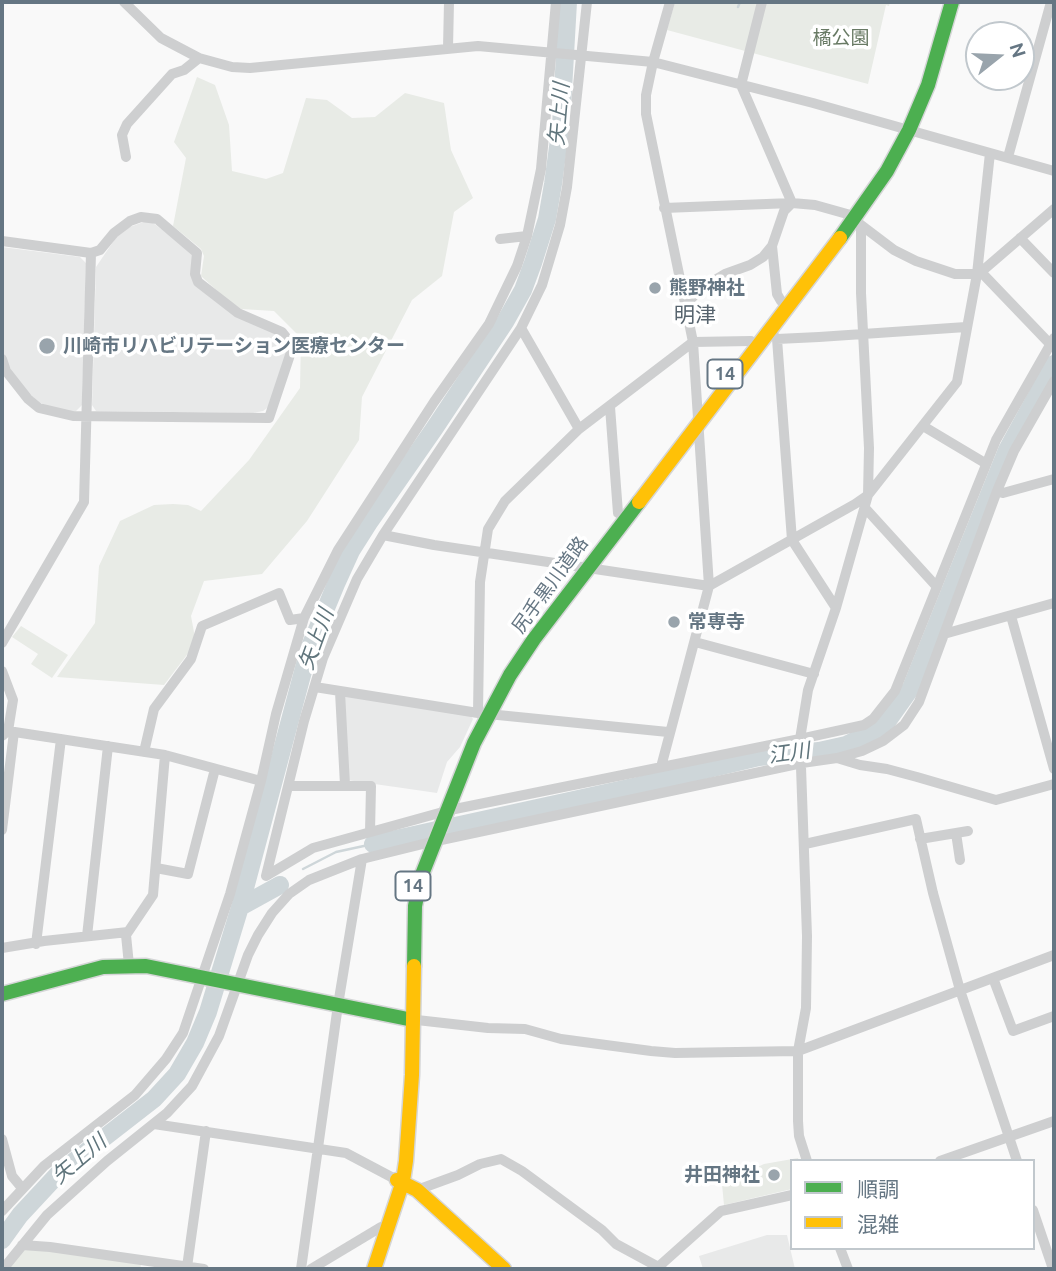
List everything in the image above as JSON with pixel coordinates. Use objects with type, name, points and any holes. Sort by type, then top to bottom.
[{"type":"main road","name":"尻手黒川道路","points":[[905,129],[944,2]]},
{"type":"main road","name":"尻手黒川道路","points":[[583,567],[618,513],[699,414],[773,335],[887,171],[932,73],[952,2]]},
{"type":"main road","name":"尻手黒川道路","points":[[374,1269],[400,1181],[410,1020],[410,907],[417,872],[483,714],[523,644],[699,414],[781,301],[854,219]]},
{"type":"main road","points":[[2,994],[79,972],[129,965],[166,968],[410,1020]]},
{"type":"main road","name":"尻手黒川道路","points":[[367,1269],[400,1181]]},
{"type":"main road","points":[[400,1181],[416,1190],[504,1269]]},
{"type":"street","points":[[124,2],[162,38],[199,58],[232,67],[250,68],[478,46],[653,62],[1054,171]]},
{"type":"street","points":[[448,48],[449,2]]},
{"type":"street","points":[[2,1211],[52,1159],[135,1094],[166,1059],[184,1033],[205,977],[230,894],[276,714],[304,618],[338,550],[434,402],[489,324],[517,266],[527,236],[541,169],[556,2]]},
{"type":"street","points":[[587,2],[567,187],[560,225],[542,285],[521,328],[383,534],[357,579],[340,616],[315,687],[267,876],[313,848],[442,812],[864,725],[879,712],[895,691],[985,463],[1052,342],[979,273]]},
{"type":"street","points":[[661,767],[668,732],[709,586],[693,342],[646,114],[646,95],[653,62],[670,2]]},
{"type":"street","points":[[762,2],[741,85],[792,203]]},
{"type":"street","points":[[1008,157],[1051,2]]},
{"type":"street","points":[[126,157],[122,135],[127,124],[172,74],[199,58]]},
{"type":"street","points":[[383,534],[434,545],[709,586],[868,495],[957,382],[965,327],[979,273],[990,153]]},
{"type":"street","points":[[664,208],[792,203],[815,205],[854,219],[894,250],[916,261],[955,274],[979,273],[1054,209]]},
{"type":"street","points":[[686,303],[715,280],[763,257],[772,246],[784,211],[792,203]]},
{"type":"street","points":[[2,241],[91,253],[100,250],[114,233],[130,221],[141,217],[157,219],[197,253],[195,274],[198,282],[238,313],[282,331],[289,341],[291,352],[270,418],[73,416],[39,408],[17,388],[6,372],[2,359]]},
{"type":"street","points":[[806,1159],[799,1136],[798,1051],[806,990],[801,721],[868,495],[870,448],[854,219]]},
{"type":"street","points":[[500,239],[527,236]]},
{"type":"street","points":[[1020,238],[1054,273]]},
{"type":"street","points":[[772,246],[777,294],[781,301]]},
{"type":"street","points":[[2,643],[83,502],[91,253]]},
{"type":"street","points":[[836,608],[792,540],[773,335],[863,334],[965,327]]},
{"type":"street","points":[[521,328],[579,429]]},
{"type":"street","points":[[483,714],[479,591],[488,529],[505,501],[579,429],[693,342],[751,341]]},
{"type":"street","points":[[3,1269],[47,1215],[153,1124],[192,1086],[207,1061],[258,935],[272,913],[289,894],[309,880],[362,859],[430,842],[802,763],[837,758],[862,751],[883,741],[904,725],[919,702],[1014,451],[1054,381]]},
{"type":"street","points":[[610,407],[618,513]]},
{"type":"street","points":[[923,426],[985,463]]},
{"type":"street","points":[[997,491],[1003,493],[1054,479]]},
{"type":"street","points":[[866,509],[937,587]]},
{"type":"street","points":[[144,752],[153,709],[191,659],[202,626],[279,593],[290,620],[304,618]]},
{"type":"street","points":[[944,634],[1054,603]]},
{"type":"street","points":[[1011,615],[1054,769]]},
{"type":"street","points":[[695,642],[814,674]]},
{"type":"street","points":[[2,671],[13,700],[8,733],[2,830]]},
{"type":"street","points":[[315,687],[483,714],[668,732]]},
{"type":"street","points":[[340,692],[345,785]]},
{"type":"street","points":[[8,733],[165,755],[261,781]]},
{"type":"street","points":[[36,944],[61,740]]},
{"type":"street","points":[[87,936],[108,746]]},
{"type":"street","points":[[129,965],[126,935],[153,895],[165,755]]},
{"type":"street","points":[[837,758],[917,776],[996,800],[1054,784]]},
{"type":"street","points":[[156,868],[188,874],[215,769]]},
{"type":"street","points":[[289,786],[371,786],[370,832]]},
{"type":"street","points":[[805,844],[916,820],[960,990],[1016,1159]]},
{"type":"street","points":[[920,839],[968,831]]},
{"type":"street","points":[[956,833],[960,860]]},
{"type":"street","points":[[300,1269],[362,859]]},
{"type":"street","points":[[2,948],[128,932]]},
{"type":"street","points":[[410,1020],[525,1029],[561,1039],[663,1052],[798,1051],[1054,955]]},
{"type":"street","points":[[993,978],[1013,1031],[1054,1016]]},
{"type":"street","points":[[153,1124],[346,1153],[400,1181]]},
{"type":"street","points":[[946,1159],[1009,1136],[1053,1124]]},
{"type":"street","points":[[187,1267],[205,1131]]},
{"type":"street","points":[[2,1139],[12,1176],[22,1188]]},
{"type":"street","points":[[416,1190],[480,1164],[500,1159],[522,1171],[603,1230],[616,1244],[660,1269],[721,1211],[790,1195]]},
{"type":"street","points":[[1035,1216],[1052,1263]]},
{"type":"street","points":[[311,1269],[381,1227]]},
{"type":"street","points":[[22,1245],[50,1247],[145,1265],[204,1269]]},
{"type":"street","points":[[841,1250],[848,1269]]},
{"type":"shaded area","points":[[149,220],[195,254],[195,281],[283,338],[288,350],[270,406],[263,411],[96,411],[92,405],[96,267],[117,236],[127,228]]},
{"type":"shaded area","points":[[2,247],[80,257],[86,263],[82,405],[75,412],[51,408],[39,402],[20,386],[6,361],[2,348]]},
{"type":"shaded area","points":[[349,695],[470,715],[473,719],[460,747],[447,762],[437,793],[347,780],[343,698]]},
{"type":"shaded area","points":[[767,1235],[787,1235],[795,1269],[703,1269],[699,1256]]},
{"type":"green space","name":"橘公園","points":[[675,2],[890,2],[889,6],[886,5],[868,84],[667,30]]},
{"type":"green space","points":[[197,77],[215,85],[229,125],[232,171],[266,179],[283,173],[306,98],[327,100],[352,118],[375,117],[405,93],[444,103],[451,150],[473,198],[454,212],[442,276],[412,300],[362,397],[359,440],[307,521],[262,574],[204,581],[191,616],[196,643],[164,685],[57,677],[95,623],[99,566],[120,521],[154,505],[188,505],[201,511],[249,460],[300,388],[301,338],[274,311],[241,309],[225,298],[201,276],[204,256],[201,249],[173,226],[186,158],[174,142]]},
{"type":"green space","points":[[21,626],[68,655],[52,678],[31,664],[38,654],[12,637]]},
{"type":"green space","points":[[790,1159],[790,1189],[724,1205],[722,1184],[764,1164]]},
{"type":"green space","points":[[25,1247],[138,1262],[141,1265],[140,1269],[9,1269]]},
{"type":"waterway","name":"矢上川","points":[[2,1240],[20,1215],[60,1172],[154,1099],[177,1074],[195,1043],[208,1012],[240,907],[309,649],[336,584],[351,551],[370,521],[505,322],[523,290],[533,263],[547,219],[561,125],[568,2]]},
{"type":"waterway","points":[[738,7],[740,2]]},
{"type":"waterway","name":"江川","points":[[373,844],[759,757],[819,751],[846,745],[884,726],[911,688],[1007,450],[1054,364]]},
{"type":"waterway","name":"江川","points":[[303,869],[336,852],[373,844]]},
{"type":"waterway","name":"江川","points":[[240,907],[280,885]]},
{"type":"traffic: fast","points":[[840,238],[887,171],[909,130],[928,85],[952,2]]},
{"type":"traffic: fast","points":[[414,966],[415,906],[421,877],[474,743],[510,675],[534,639],[639,502]]},
{"type":"traffic: fast","points":[[2,994],[103,967],[146,966],[408,1019]]},
{"type":"traffic: slow","points":[[639,502],[840,238]]},
{"type":"traffic: slow","points":[[374,1269],[403,1181],[406,1161],[412,1075],[414,966]]},
{"type":"traffic: slow","points":[[397,1180],[417,1190],[504,1269]]},
{"type":"place","name":"熊野神社","points":[[655,288]]},
{"type":"place","name":"川崎市リハビリテーション医療センター","points":[[47,346]]},
{"type":"place","name":"常専寺","points":[[674,622]]},
{"type":"place","name":"井田神社","points":[[774,1175]]},
{"type":"district","name":"明津","points":[[695,315]]}]
